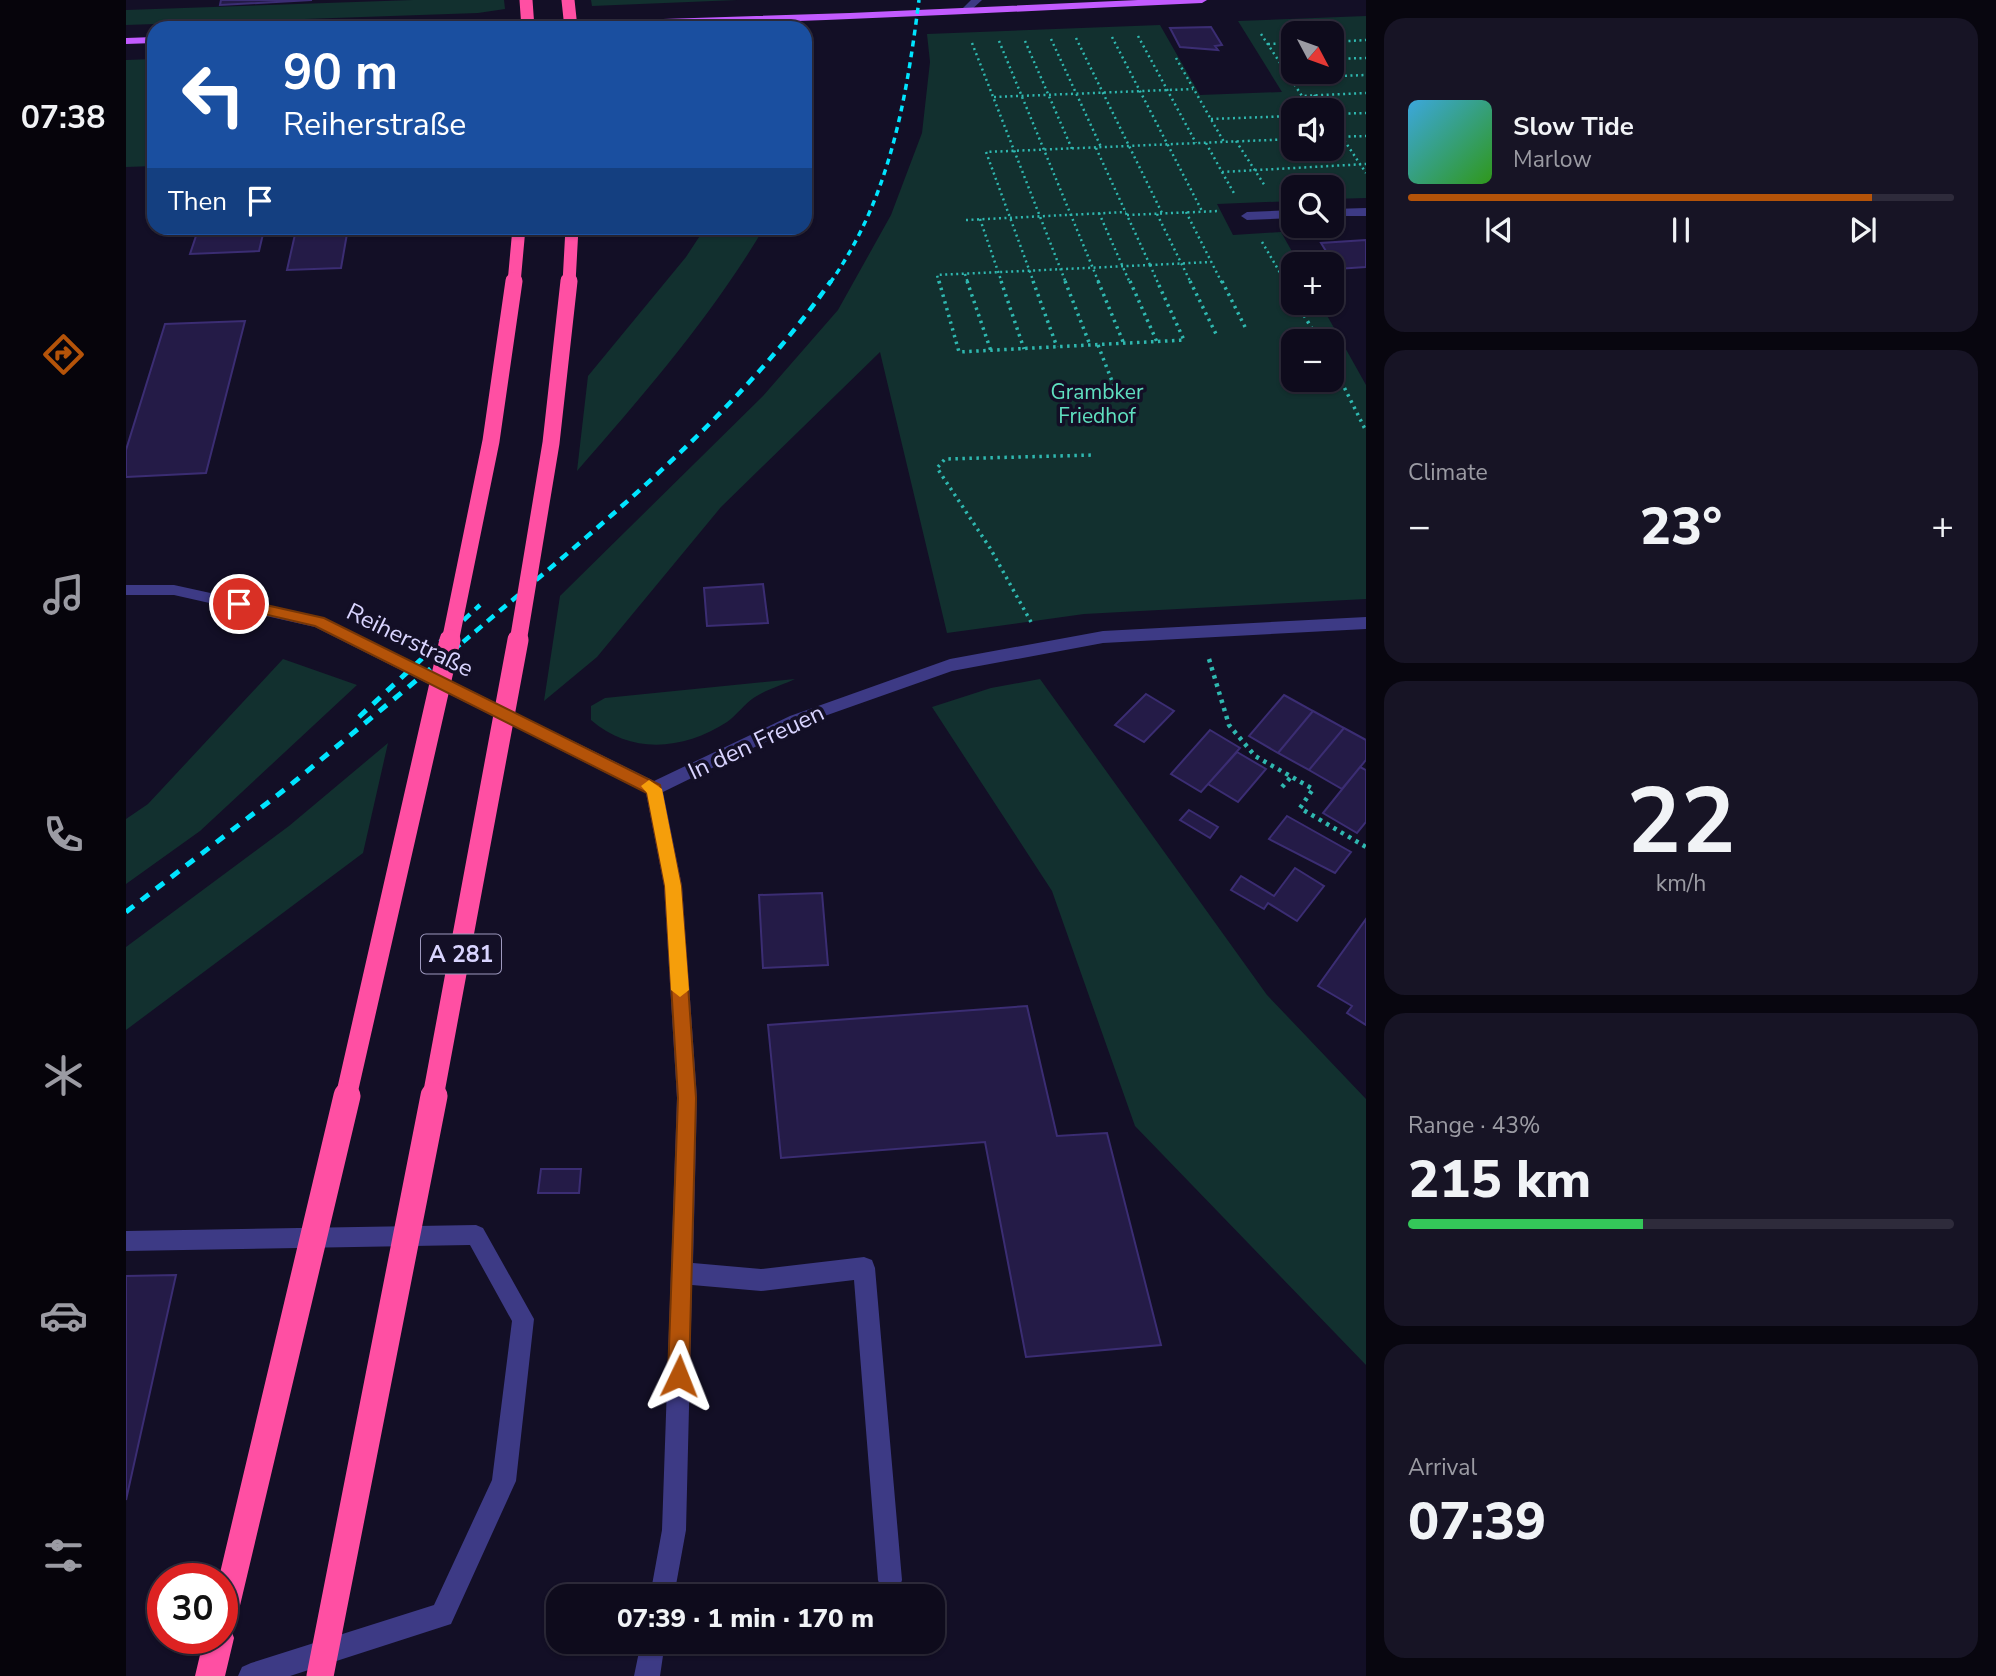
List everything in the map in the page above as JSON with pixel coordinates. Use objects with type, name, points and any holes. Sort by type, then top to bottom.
[{"type":"highway","points":[[526,0],[528,21]]},
{"type":"highway","points":[[568,0],[570,21]]},
{"type":"highway","name":"A 281","points":[[236,1563],[369,1002],[448,648],[496,408],[518,235]]},
{"type":"highway","name":"A 281","points":[[320,1676],[453,997],[521,622],[546,468],[571,235]]},
{"type":"highway","points":[[210,1676],[215,1654]]},
{"type":"main road","points":[[693,21],[1202,0]]},
{"type":"main road","points":[[126,41],[147,40]]},
{"type":"street","points":[[966,10],[977,0]]},
{"type":"street","points":[[1344,213],[1366,212]]},
{"type":"street","points":[[1247,216],[1281,215]]},
{"type":"street","name":"Reiherstraße","points":[[126,590],[174,590],[319,622],[654,789]]},
{"type":"street","name":"In den Freuen","points":[[654,789],[796,720],[950,666],[1103,637],[1366,623]]},
{"type":"street","points":[[654,789],[673,886],[687,1098],[674,1530],[664,1584]]},
{"type":"street","points":[[126,1241],[476,1235],[523,1319],[504,1481],[442,1615],[251,1676]]},
{"type":"street","points":[[682,1273],[761,1280],[864,1268],[890,1580]]},
{"type":"street","points":[[647,1676],[651,1654]]},
{"type":"path","points":[[1261,34],[1281,65]]},
{"type":"path","points":[[1138,36],[1196,143]]},
{"type":"path","points":[[1112,37],[1202,211]]},
{"type":"path","points":[[1051,38],[1126,214],[1150,265],[1184,340],[959,352],[937,275],[1092,267],[1150,265],[1211,262]]},
{"type":"path","points":[[1076,38],[1216,334]]},
{"type":"path","points":[[1344,41],[1366,40]]},
{"type":"path","points":[[999,41],[1124,344]]},
{"type":"path","points":[[1025,41],[1072,149]]},
{"type":"path","points":[[972,43],[1090,345]]},
{"type":"path","points":[[1268,44],[1281,43]]},
{"type":"path","points":[[1176,58],[1224,142]]},
{"type":"path","points":[[1344,59],[1366,58]]},
{"type":"path","points":[[1344,76],[1366,75]]},
{"type":"path","points":[[1294,84],[1302,96],[1366,93]]},
{"type":"path","points":[[994,97],[1193,89]]},
{"type":"path","points":[[1344,114],[1366,113]]},
{"type":"path","points":[[1211,120],[1281,117]]},
{"type":"path","points":[[1344,137],[1366,135]]},
{"type":"path","points":[[1058,347],[986,152],[1281,139]]},
{"type":"path","points":[[1344,140],[1366,173]]},
{"type":"path","points":[[1236,141],[1263,187],[1276,186]]},
{"type":"path","points":[[1206,143],[1222,172],[1366,164]]},
{"type":"path","points":[[965,220],[1202,211],[1247,216],[1281,275]]},
{"type":"path","points":[[1186,212],[1247,331]]},
{"type":"path","points":[[1099,213],[1157,342]]},
{"type":"path","points":[[980,219],[1024,349]]},
{"type":"path","points":[[965,274],[991,351]]},
{"type":"path","points":[[1098,345],[1117,394]]},
{"type":"path","points":[[1344,387],[1366,431]]},
{"type":"path","points":[[1041,648],[1027,611],[937,468],[945,459],[1095,455]]},
{"type":"path","points":[[1193,631],[1212,666],[1229,725],[1255,756],[1313,789],[1300,808],[1366,847]]},
{"type":"path","points":[[1282,787],[1291,777]]},
{"type":"green space","points":[[413,0],[504,0],[505,9],[478,13],[243,21],[147,21],[147,24],[126,25],[126,10]]},
{"type":"green space","points":[[591,0],[737,0],[592,6]]},
{"type":"green space","name":"Grambker Friedhof","points":[[1366,16],[1366,198],[1344,199],[1344,175],[1281,175],[1281,201],[1217,204],[1233,235],[1281,232],[1281,238],[1284,238],[1292,252],[1281,252],[1281,315],[1327,315],[1335,329],[1281,329],[1281,392],[1344,392],[1344,346],[1366,385],[1366,599],[1084,614],[947,633],[880,352],[721,507],[597,657],[544,701],[560,596],[763,396],[838,310],[891,215],[922,133],[930,62],[927,34],[1160,25],[1200,95],[1282,92],[1238,21]]},
{"type":"green space","points":[[147,59],[147,166],[126,167],[126,60]]},
{"type":"green space","points":[[700,235],[760,235],[699,323],[577,471],[588,376],[686,257]]},
{"type":"green space","points":[[283,659],[357,685],[200,831],[126,884],[126,819],[148,804]]},
{"type":"green space","points":[[795,679],[755,697],[727,722],[676,743],[658,745],[623,739],[591,720],[591,706],[605,698]]},
{"type":"green space","points":[[1040,679],[1267,995],[1366,1099],[1366,1365],[1135,1126],[1052,891],[932,707],[991,688]]},
{"type":"green space","points":[[388,743],[363,853],[126,1030],[126,947],[289,826]]},
{"type":"building","points":[[221,0],[312,0],[220,5]]},
{"type":"building","points":[[1211,27],[1222,45],[1215,46],[1218,50],[1180,47],[1170,28]]},
{"type":"building","points":[[263,235],[259,251],[190,254],[196,236]]},
{"type":"building","points":[[295,235],[347,235],[341,268],[287,270]]},
{"type":"building","points":[[1366,240],[1366,267],[1344,269],[1344,252],[1327,252],[1321,243]]},
{"type":"building","points":[[245,321],[206,473],[126,477],[126,450],[165,324]]},
{"type":"building","points":[[763,584],[768,623],[707,626],[704,588]]},
{"type":"building","points":[[1146,694],[1174,711],[1144,742],[1115,725]]},
{"type":"building","points":[[1284,695],[1313,711],[1278,753],[1249,736]]},
{"type":"building","points":[[1313,711],[1344,728],[1309,770],[1278,753]]},
{"type":"building","points":[[1344,728],[1366,740],[1366,760],[1342,789],[1309,770]]},
{"type":"building","points":[[1210,730],[1240,748],[1201,792],[1171,774]]},
{"type":"building","points":[[1237,752],[1266,769],[1238,802],[1208,784]]},
{"type":"building","points":[[1360,767],[1366,770],[1366,822],[1357,833],[1323,813]]},
{"type":"building","points":[[1189,810],[1218,827],[1210,838],[1180,820]]},
{"type":"building","points":[[1287,816],[1351,852],[1335,873],[1269,839]]},
{"type":"building","points":[[1295,868],[1324,886],[1297,921],[1268,903],[1264,909],[1231,890],[1241,876],[1274,896]]},
{"type":"building","points":[[822,893],[828,965],[763,968],[759,895]]},
{"type":"building","points":[[1366,919],[1366,1025],[1347,1013],[1352,1006],[1318,986]]},
{"type":"building","points":[[1027,1006],[1057,1136],[1107,1133],[1161,1345],[1026,1357],[985,1142],[781,1158],[768,1025]]},
{"type":"building","points":[[541,1169],[581,1169],[579,1193],[538,1193]]},
{"type":"building","points":[[176,1275],[126,1500],[126,1276]]},
{"type":"railway","points":[[830,283],[851,251],[881,183],[901,112],[919,0]]},
{"type":"railway","points":[[463,642],[659,473],[705,428],[750,381],[831,281]]},
{"type":"railway","points":[[440,642],[480,605]]},
{"type":"railway","points":[[359,717],[442,640]]},
{"type":"railway","points":[[126,912],[288,787],[465,640]]},
{"type":"slow traffic","points":[[649,786],[654,789],[673,886],[680,990]]},
{"type":"route","points":[[239,604],[319,622],[654,789],[673,886],[687,1098],[679,1376]]}]
